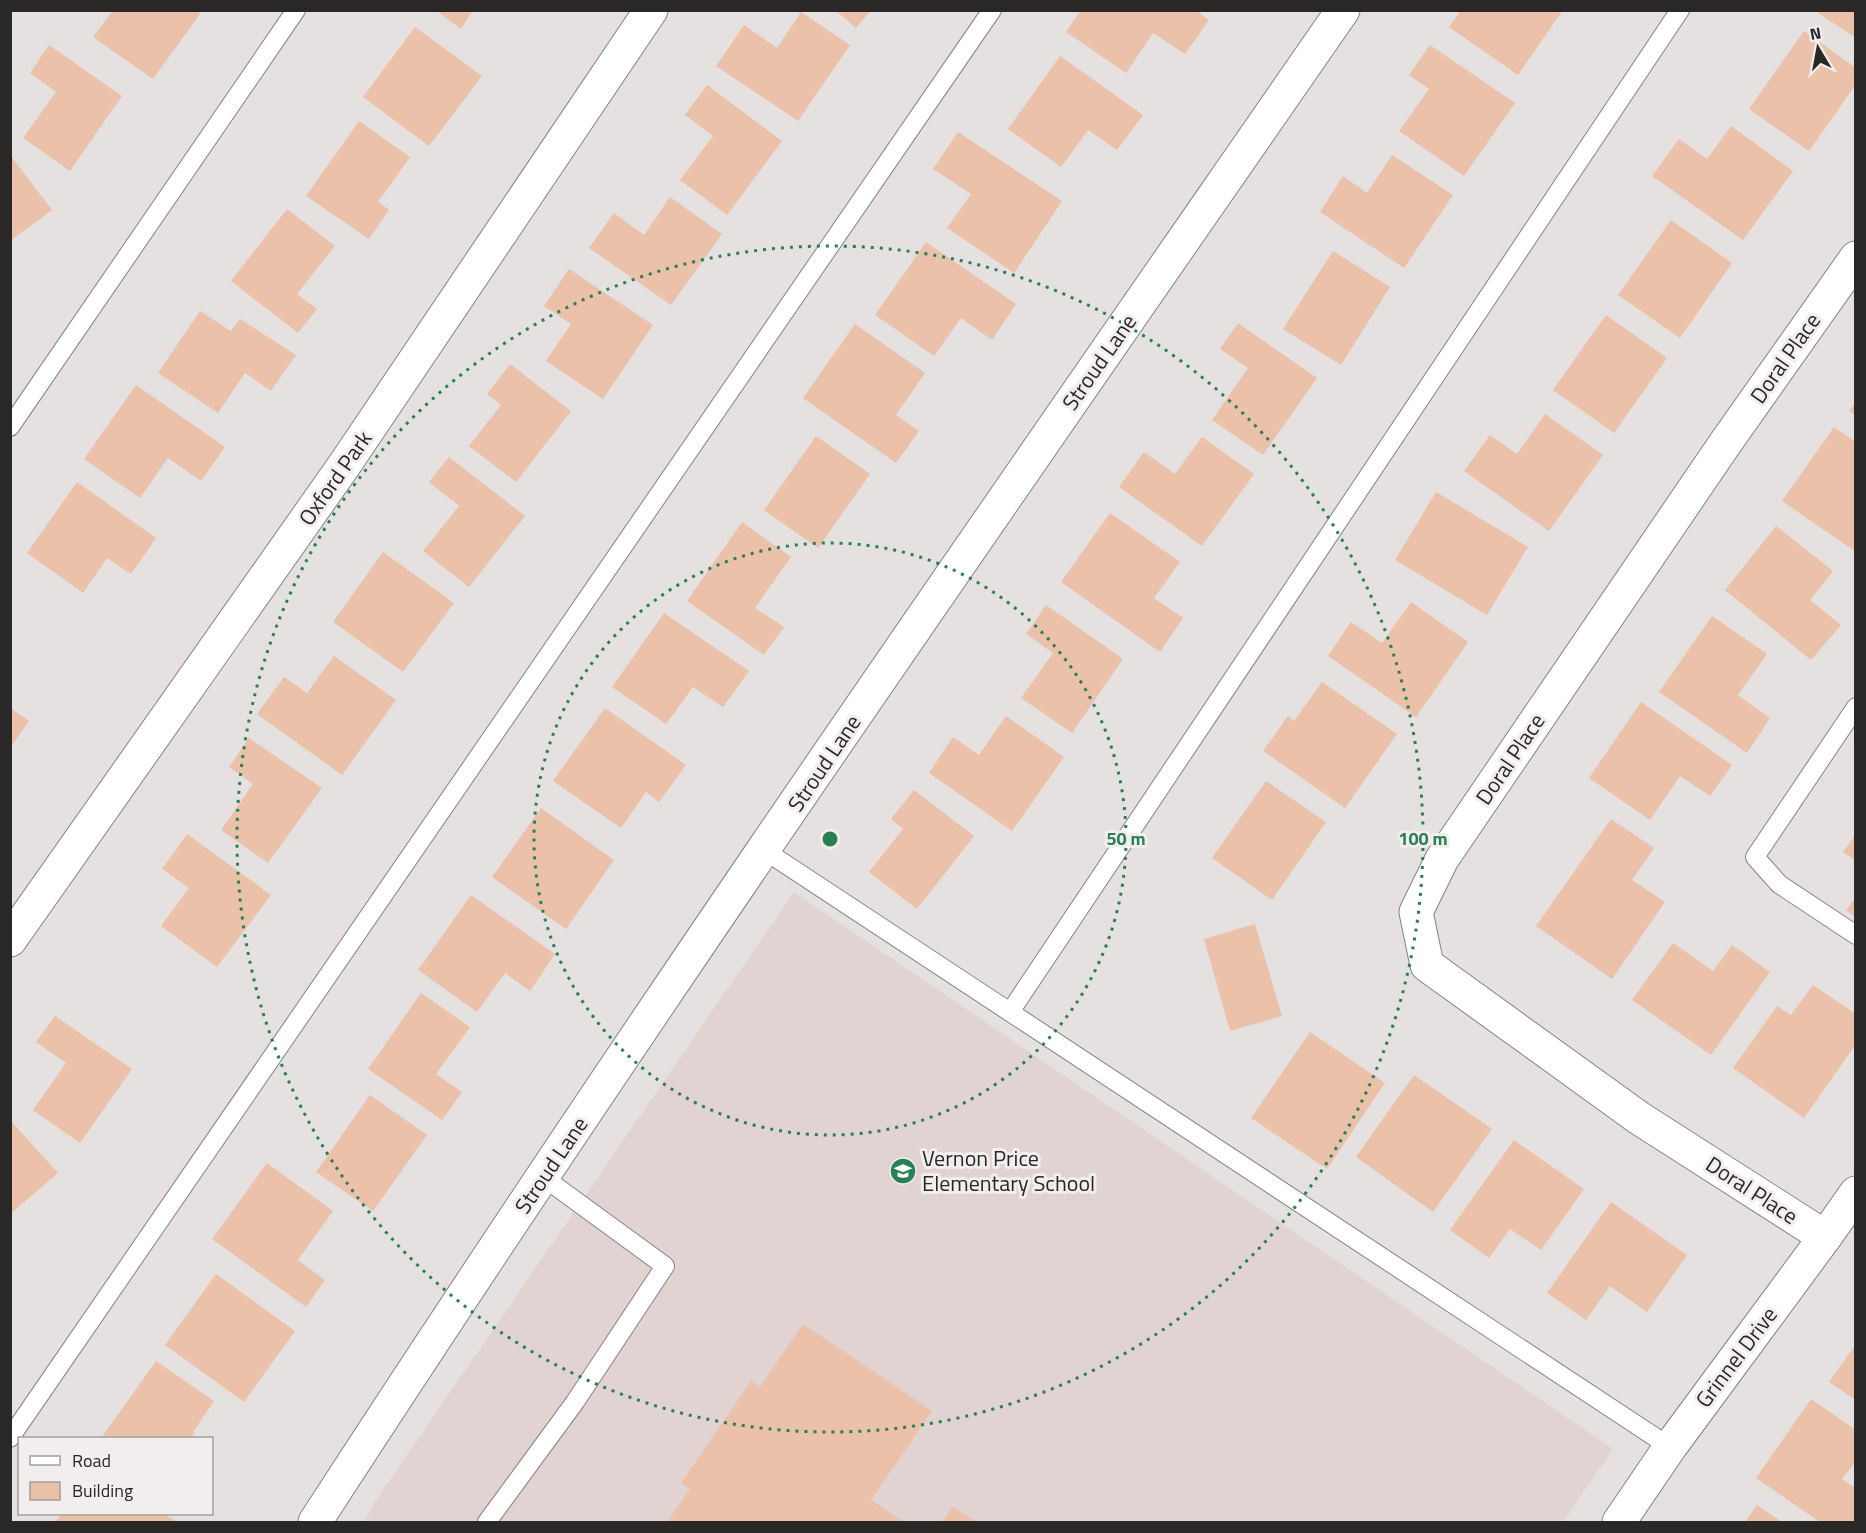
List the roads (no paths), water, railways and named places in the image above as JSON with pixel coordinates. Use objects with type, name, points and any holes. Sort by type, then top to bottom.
[{"type":"street","name":"Oxford Park","points":[[10,939],[345,464],[651,10]]},
{"type":"street","name":"Stroud Lane","points":[[315,1522],[441,1327],[764,850],[1343,10]]},
{"type":"street","name":"Doral Place","points":[[1825,1237],[1639,1118],[1427,965],[1416,912],[1448,849],[1717,455],[1856,258]]},
{"type":"street","name":"Grinnel Drive","points":[[1619,1522],[1670,1447],[1856,1193]]},
{"type":"lane","points":[[10,427],[296,10]]},
{"type":"lane","points":[[10,1437],[992,10]]},
{"type":"lane","points":[[1010,1012],[1680,10]]},
{"type":"lane","points":[[1856,707],[1755,857],[1779,884],[1856,935]]},
{"type":"lane","points":[[764,850],[1670,1447]]},
{"type":"lane","points":[[487,1522],[575,1402],[665,1266],[543,1177]]},
{"type":"place","name":"Vernon Price Elementary School","points":[[903,1171]]}]
